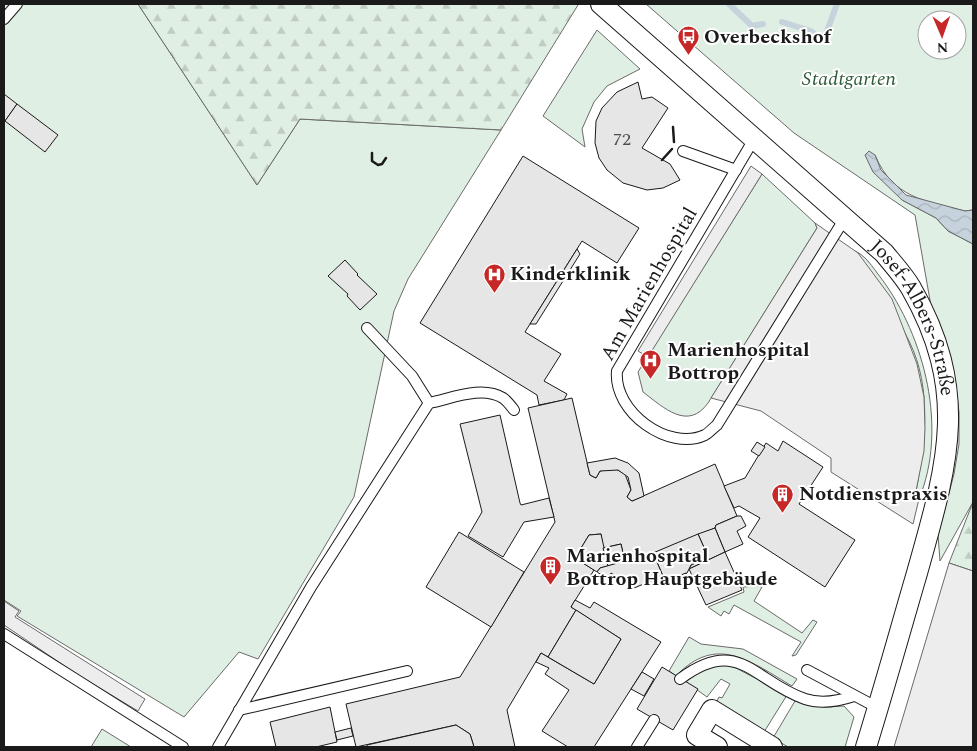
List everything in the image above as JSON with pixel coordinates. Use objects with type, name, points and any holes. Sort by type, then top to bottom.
[{"type":"street","name":"Josef-Albers-Straße","points":[[601,4],[884,253],[911,288],[942,363],[949,404],[947,451],[939,498],[866,747]]},
{"type":"street","points":[[717,747],[697,735],[712,710],[772,747]]},
{"type":"lane","points":[[4,19],[17,4]]},
{"type":"lane","name":"Am Marienhospital","points":[[754,139],[617,371],[618,392],[632,414],[666,435],[694,438],[706,435],[717,425],[845,218]]},
{"type":"lane","points":[[683,151],[736,170]]},
{"type":"lane","points":[[367,328],[412,376],[428,404]]},
{"type":"lane","points":[[218,747],[311,587],[428,404],[473,393],[486,393],[503,398],[514,410]]},
{"type":"lane","points":[[4,634],[183,747]]},
{"type":"lane","points":[[680,679],[698,665],[716,660],[730,660],[751,668],[793,694],[807,700],[839,701],[854,696]]},
{"type":"lane","points":[[807,670],[878,708]]},
{"type":"lane","points":[[240,710],[407,671]]},
{"type":"lane","points":[[638,747],[654,720]]},
{"type":"green space","points":[[4,4],[138,4],[257,185],[300,119],[501,130],[408,279],[394,311],[354,497],[258,659],[239,652],[184,717],[17,616],[21,611],[4,600]]},
{"type":"green space","points":[[138,4],[578,5],[501,130],[300,119],[257,185]]},
{"type":"green space","name":"Stadtgarten","points":[[646,4],[973,4],[973,210],[965,211],[912,195],[901,189],[891,180],[882,169],[875,155],[865,155],[902,200],[936,218],[948,231],[973,244],[973,502],[940,561],[938,535],[954,474],[959,444],[959,412],[955,381],[948,351],[931,306],[915,215],[794,133]]},
{"type":"green space","points":[[597,30],[640,69],[607,86],[594,102],[582,129],[585,147],[543,116]]},
{"type":"green space","points":[[762,174],[815,223],[817,228],[708,403],[700,411],[692,415],[676,414],[643,392],[638,372]]},
{"type":"green space","points":[[851,250],[856,251],[868,261],[881,278],[910,328],[920,355],[927,384],[931,414],[931,443],[927,472],[919,499],[915,496],[922,457],[925,418],[924,398],[917,359],[897,318]]},
{"type":"green space","points":[[973,502],[973,571],[949,563]]},
{"type":"green space","points":[[743,587],[762,587],[754,601],[802,633],[813,620],[817,622],[796,655],[792,656],[801,642],[734,605],[729,614],[724,611],[721,616],[708,607],[744,592]]},
{"type":"green space","points":[[689,637],[701,644],[743,649],[797,679],[792,686],[748,661],[720,654],[706,656],[691,663],[676,676],[669,671]]},
{"type":"green space","points":[[725,664],[787,695],[764,732],[716,703],[719,697],[722,698],[730,684],[721,679],[707,697],[686,682],[701,670]]},
{"type":"green space","points":[[795,701],[824,707],[844,706],[854,717],[845,747],[788,747],[773,738]]},
{"type":"green space","points":[[102,729],[131,747],[91,747]]},
{"type":"shaded area","points":[[751,166],[762,174],[648,357],[638,351]]},
{"type":"shaded area","points":[[815,223],[858,253],[892,299],[917,364],[924,397],[925,428],[924,451],[915,496],[919,499],[913,524],[831,472],[831,458],[761,411],[711,398],[817,228]]},
{"type":"shaded area","points":[[949,563],[973,571],[973,747],[894,747]]},
{"type":"shaded area","points":[[4,601],[19,611],[15,617],[145,699],[138,711],[78,675],[4,625]]},
{"type":"water","points":[[869,151],[875,155],[881,170],[906,195],[965,211],[973,210],[973,244],[948,231],[936,218],[902,200],[873,172],[865,155]]},
{"type":"building","points":[[638,82],[642,99],[652,97],[668,108],[642,148],[670,164],[680,180],[663,188],[647,190],[623,183],[607,170],[599,158],[595,143],[596,121],[602,108],[617,92]]},
{"type":"building","points":[[4,94],[17,104],[5,121],[4,121]]},
{"type":"building","points":[[17,104],[58,135],[45,152],[5,121]]},
{"type":"building","name":"Kinderklinik","points":[[523,156],[639,228],[617,263],[582,241],[525,332],[561,354],[544,381],[567,394],[564,400],[539,405],[537,395],[420,323]]},
{"type":"building","points":[[577,249],[580,254],[536,324],[530,324]]},
{"type":"building","points":[[345,260],[357,275],[377,294],[360,310],[347,296],[348,294],[328,276]]},
{"type":"building","name":"Marienhospital Bottrop Hauptgebäude","points":[[572,398],[590,475],[596,478],[600,471],[614,468],[625,474],[631,490],[627,497],[632,501],[715,464],[737,516],[716,525],[715,528],[642,558],[625,562],[621,544],[603,548],[601,534],[589,535],[575,558],[594,570],[571,607],[576,610],[548,657],[541,653],[507,710],[515,747],[474,747],[470,734],[456,725],[356,747],[346,704],[460,677],[555,522],[528,408]]},
{"type":"building","points":[[500,415],[521,505],[549,498],[554,517],[524,522],[503,557],[468,536],[482,512],[460,424]]},
{"type":"building","name":"Notdienstpraxis","points":[[783,441],[823,467],[799,504],[855,540],[825,587],[748,537],[760,518],[739,506],[734,508],[724,486],[745,478],[766,443],[778,451]]},
{"type":"building","points":[[757,442],[765,447],[759,456],[751,451]]},
{"type":"building","points":[[615,458],[628,463],[639,473],[644,496],[632,501],[627,497],[631,490],[628,477],[618,470],[600,471],[596,478],[590,475],[587,463]]},
{"type":"building","points":[[741,516],[746,526],[737,531],[743,544],[725,552],[715,528],[716,525]]},
{"type":"building","points":[[715,528],[725,552],[689,569],[691,565],[703,559],[706,552],[698,534]]},
{"type":"building","points":[[459,532],[524,572],[491,627],[426,587]]},
{"type":"building","points":[[601,534],[608,566],[600,568],[597,572],[575,558],[589,535]]},
{"type":"building","points":[[698,534],[706,552],[703,559],[691,565],[687,573],[671,579],[663,576],[653,553]]},
{"type":"building","points":[[621,544],[625,562],[608,566],[603,548]]},
{"type":"building","points":[[725,552],[742,590],[706,605],[689,569]]},
{"type":"building","points":[[653,553],[663,576],[634,588],[611,573],[608,579],[597,572],[600,568]]},
{"type":"building","points":[[686,573],[683,584],[671,579]]},
{"type":"building","points":[[575,600],[590,608],[594,602],[661,642],[594,747],[568,747],[542,731],[569,690],[545,674],[549,668],[536,662],[541,653],[594,684],[621,639],[571,607]]},
{"type":"building","points":[[576,610],[621,639],[594,684],[548,657]]},
{"type":"building","points":[[662,667],[698,689],[673,730],[637,709]]},
{"type":"building","points":[[642,672],[654,679],[644,696],[631,689]]},
{"type":"building","points":[[330,707],[337,742],[316,747],[276,747],[270,722]]},
{"type":"building","points":[[456,725],[470,734],[474,747],[367,747],[367,745]]},
{"type":"building","points":[[351,728],[353,736],[337,740],[335,732]]},
{"type":"waterway","points":[[729,4],[752,26],[763,24]]},
{"type":"waterway","points":[[782,22],[811,31],[819,38],[826,34],[837,4]]},
{"type":"wall","points":[[673,127],[674,142]]},
{"type":"wall","points":[[662,160],[672,149]]},
{"type":"wall","points":[[372,153],[372,161],[378,165],[382,164],[386,158]]},
{"type":"place","name":"Overbeckshof","points":[[688,56]]},
{"type":"place","name":"Kinderklinik","points":[[494,293]]},
{"type":"place","name":"Marienhospital Bottrop","points":[[651,380]]},
{"type":"place","name":"Notdienstpraxis","points":[[783,513]]},
{"type":"place","name":"Marienhospital Bottrop Hauptgebäude","points":[[550,586]]}]
